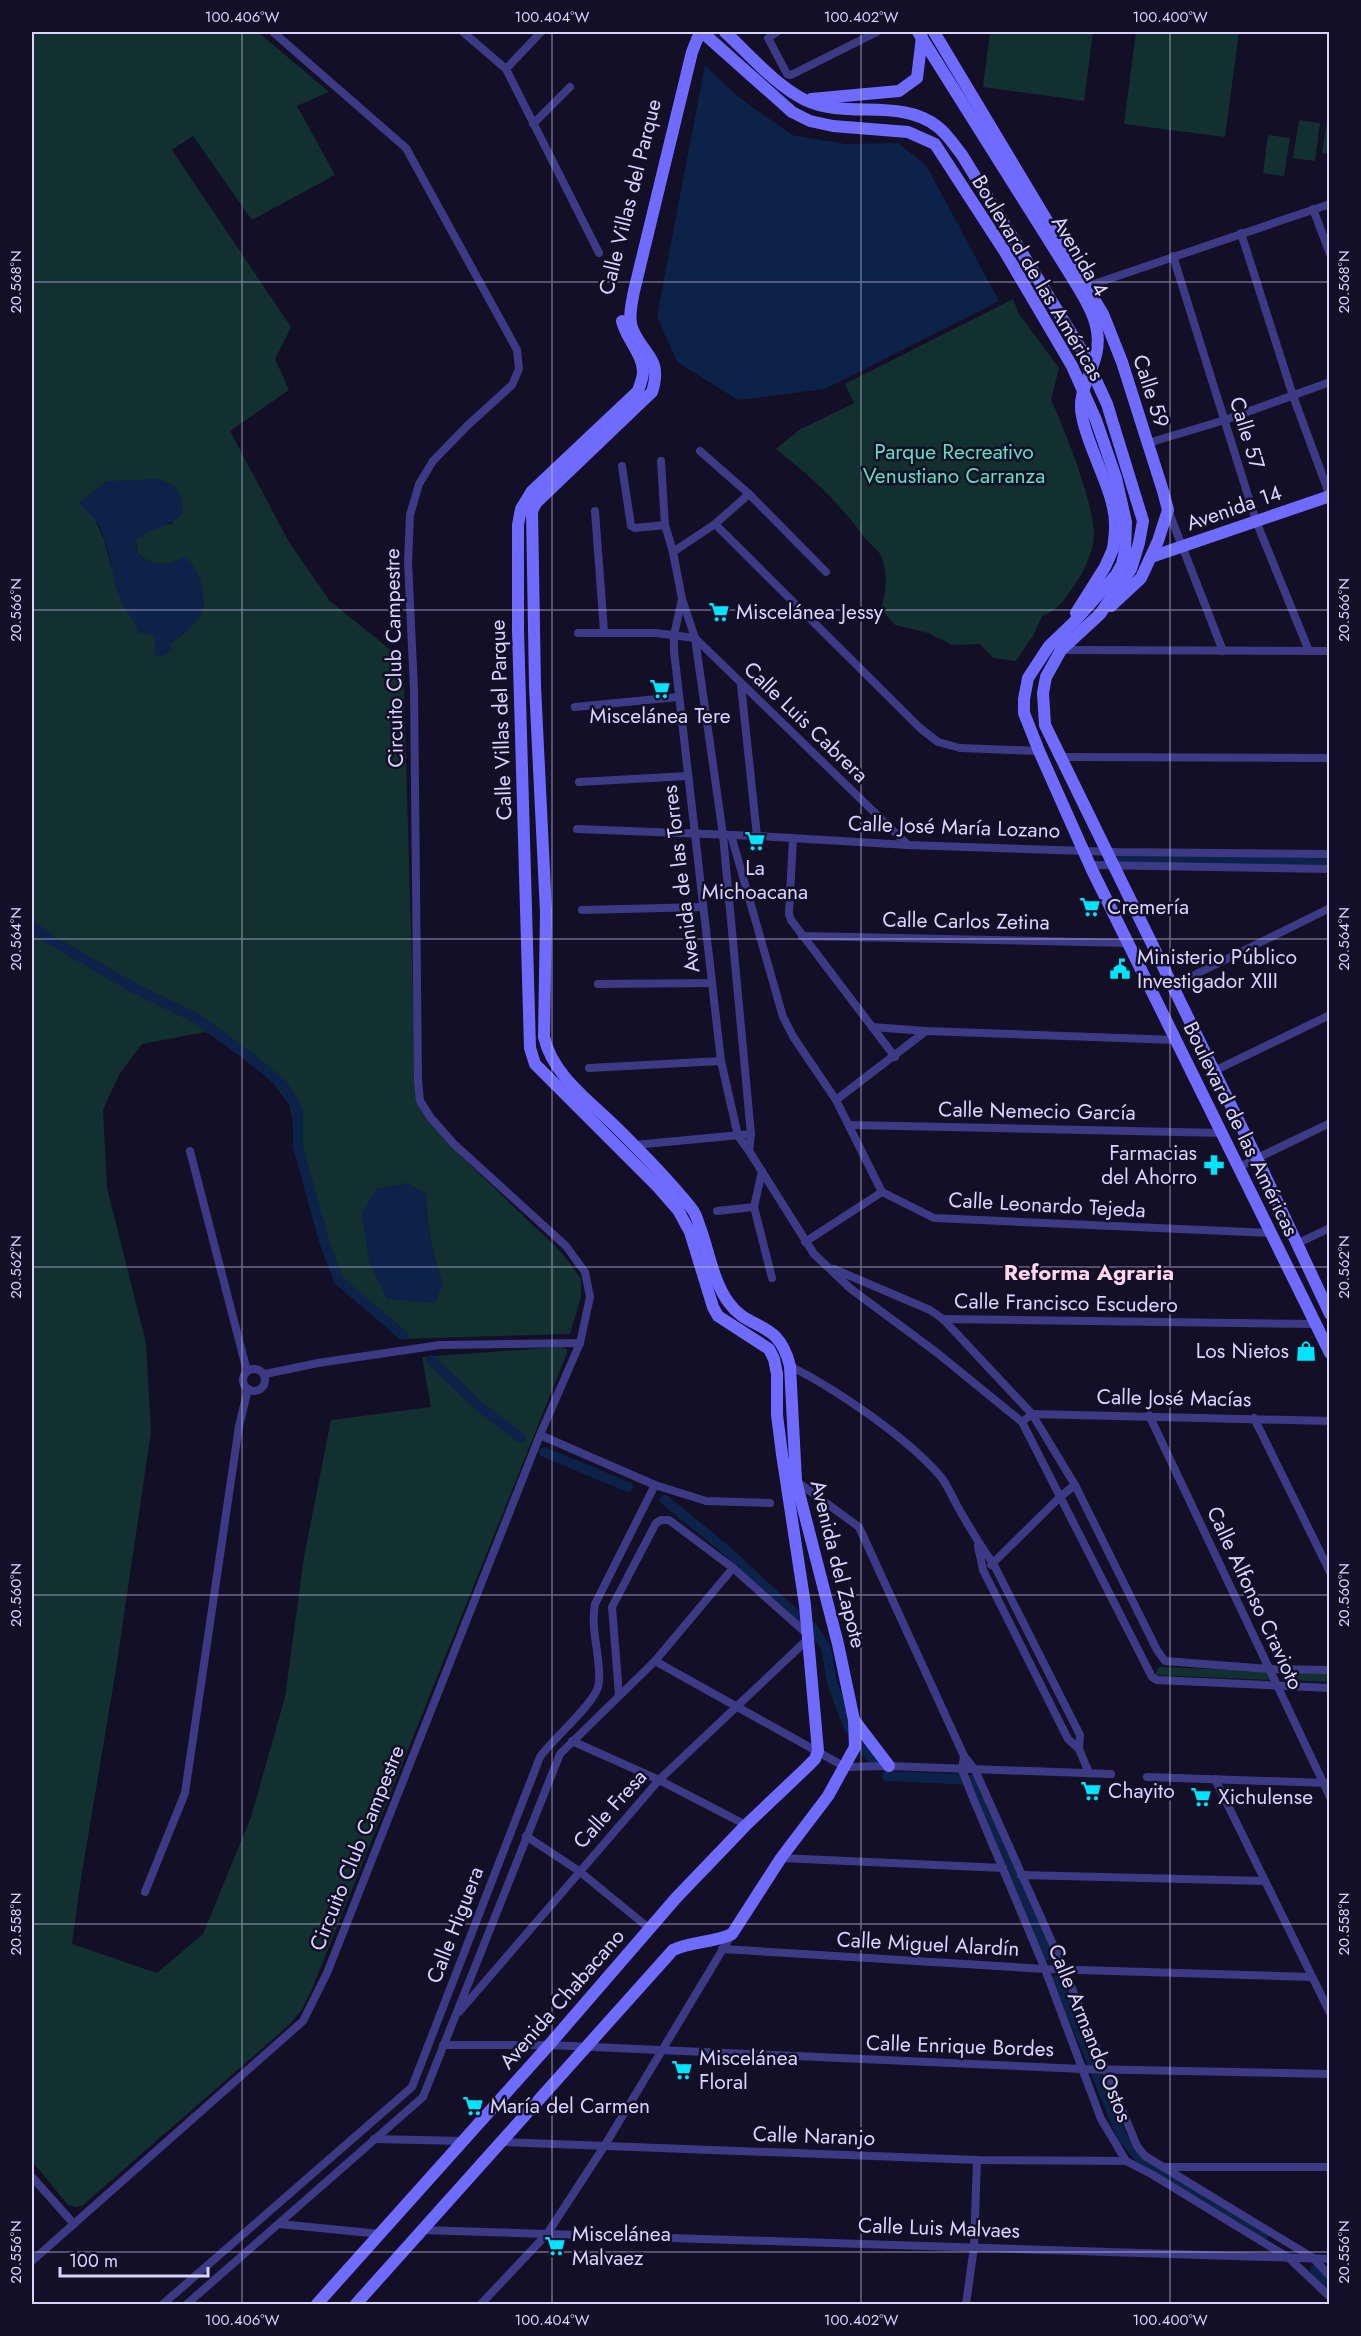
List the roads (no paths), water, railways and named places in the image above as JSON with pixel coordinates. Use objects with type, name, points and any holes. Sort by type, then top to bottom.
[{"type":"main road","name":"Calle Villas del Parque","points":[[691,32],[644,237],[630,320],[632,329],[654,363],[656,377],[652,392],[536,503],[532,511],[535,686],[546,912],[544,1037],[548,1053],[559,1072],[634,1145],[694,1211],[720,1289],[729,1304],[774,1333],[785,1349],[790,1366]]},
{"type":"main road","name":"Calle Villas del Parque","points":[[653,200],[692,52],[701,32]]},
{"type":"main road","name":"Boulevard de las Américas","points":[[701,32],[792,112],[810,121],[833,126],[908,132],[935,144],[1005,252],[1072,366],[1096,420],[1116,478],[1126,522],[1125,551],[1116,575],[1049,646],[1028,678],[1024,713],[1090,865],[1329,1353]]},
{"type":"main road","name":"Boulevard de las Américas","points":[[725,32],[775,79],[804,100],[826,108],[917,114],[939,127],[962,155],[1084,354],[1107,404],[1143,521],[1140,543],[1131,569],[1100,614],[1061,650],[1046,677],[1043,693],[1045,725],[1257,1159],[1329,1314]]},
{"type":"main road","name":"Avenida 4","points":[[934,32],[1088,286]]},
{"type":"main road","points":[[804,100],[899,91],[917,78],[920,34]]},
{"type":"main road","name":"Avenida 4","points":[[920,34],[1070,274],[1096,322],[1097,354],[1080,398],[1082,417],[1116,524],[1113,549],[1105,567],[1080,603],[1074,622]]},
{"type":"main road","points":[[692,52],[716,44]]},
{"type":"main road","name":"Calle Villas del Parque","points":[[644,237],[623,306],[622,321],[625,333],[640,360],[643,373],[638,391],[532,491],[521,509],[518,525],[518,630],[530,1048],[535,1065],[658,1187],[678,1210],[690,1232],[713,1307],[718,1316],[769,1349],[777,1374]]},
{"type":"main road","name":"Calle 59","points":[[1088,286],[1109,327],[1168,510]]},
{"type":"main road","name":"Avenida 14","points":[[1151,557],[1329,496]]},
{"type":"main road","points":[[1100,614],[1119,601],[1141,578],[1168,510]]},
{"type":"main road","name":"Avenida del Zapote","points":[[790,1366],[796,1481],[838,1644],[854,1720],[855,1748],[844,1767]]},
{"type":"main road","name":"Avenida del Zapote","points":[[777,1374],[778,1425],[789,1512],[805,1605],[818,1751]]},
{"type":"main road","points":[[854,1720],[889,1766]]},
{"type":"main road","name":"Avenida Chabacano","points":[[317,2304],[650,1929],[746,1825],[815,1759],[818,1751]]},
{"type":"main road","points":[[356,2304],[673,1950],[732,1935],[781,1858],[828,1796],[844,1767]]},
{"type":"street","name":"Circuito Club Campestre","points":[[32,2261],[303,2021],[327,1973],[540,1436],[580,1344],[590,1297],[585,1272],[566,1246],[454,1144],[431,1118],[420,1101],[418,1080],[414,689],[408,561],[410,515],[419,484],[433,461],[466,426],[512,385],[519,369],[517,351],[406,147],[273,32]]},
{"type":"street","points":[[465,32],[506,69],[599,254]]},
{"type":"street","points":[[506,69],[541,32]]},
{"type":"street","points":[[777,32],[768,38],[787,74],[794,74],[877,32]]},
{"type":"street","points":[[533,124],[570,87]]},
{"type":"street","points":[[1088,286],[1329,204]]},
{"type":"street","points":[[1313,209],[1329,254]]},
{"type":"street","points":[[1241,233],[1293,396],[1329,496]]},
{"type":"street","name":"Calle 57","points":[[1173,256],[1256,521],[1309,651]]},
{"type":"street","points":[[1148,443],[1225,420],[1329,382]]},
{"type":"street","points":[[700,451],[749,494],[826,572]]},
{"type":"street","name":"Avenida de las Torres","points":[[662,461],[665,525],[682,599],[695,638],[727,835],[751,1134],[749,1151]]},
{"type":"street","points":[[622,466],[631,526],[635,528],[665,525]]},
{"type":"street","points":[[673,552],[715,524],[749,494]]},
{"type":"street","name":"Calle 59","points":[[1168,510],[1223,651]]},
{"type":"street","points":[[595,511],[604,632]]},
{"type":"street","points":[[715,524],[920,728],[938,742],[960,748],[1039,751]]},
{"type":"street","name":"Avenida de las Torres","points":[[682,599],[674,635],[678,698],[721,1061],[738,1136],[814,1254],[851,1289],[936,1352],[1022,1422]]},
{"type":"street","points":[[578,633],[604,632],[695,638]]},
{"type":"street","name":"Calle Luis Cabrera","points":[[695,638],[908,845]]},
{"type":"street","points":[[1061,650],[1329,651]]},
{"type":"street","points":[[741,684],[758,836]]},
{"type":"street","points":[[574,706],[678,698]]},
{"type":"street","points":[[1059,757],[1329,758]]},
{"type":"street","points":[[579,782],[687,776]]},
{"type":"street","name":"Calle José María Lozano","points":[[577,829],[908,845],[1329,854]]},
{"type":"street","points":[[727,835],[783,1017],[794,1038],[851,1125],[882,1192],[805,1242]]},
{"type":"street","points":[[793,838],[789,914],[791,920],[895,1057]]},
{"type":"street","points":[[1090,865],[1329,869]]},
{"type":"street","points":[[582,910],[703,907]]},
{"type":"street","points":[[1172,986],[1329,908]]},
{"type":"street","name":"Calle Carlos Zetina","points":[[802,936],[1128,943]]},
{"type":"street","points":[[598,984],[711,983]]},
{"type":"street","points":[[1214,1071],[1329,1015]]},
{"type":"street","points":[[872,1027],[1176,1040]]},
{"type":"street","points":[[836,1100],[926,1031]]},
{"type":"street","points":[[589,1068],[721,1061]]},
{"type":"street","points":[[1239,1167],[1329,1123]]},
{"type":"street","name":"Calle Nemecio García","points":[[851,1125],[1222,1133]]},
{"type":"street","points":[[634,1145],[751,1134]]},
{"type":"street","points":[[145,1892],[185,1793],[239,1426],[248,1389],[243,1380],[247,1371],[190,1151]]},
{"type":"street","points":[[762,1171],[754,1207],[772,1278]]},
{"type":"street","name":"Calle Leonardo Tejeda","points":[[882,1192],[934,1218],[1271,1233]]},
{"type":"street","points":[[717,1211],[754,1207]]},
{"type":"street","points":[[1296,1244],[1329,1227]]},
{"type":"street","name":"Calle Francisco Escudero","points":[[828,1267],[930,1311],[943,1319],[1315,1324]]},
{"type":"street","points":[[943,1319],[1032,1414],[1075,1485],[1161,1657],[1170,1663],[1329,1670]]},
{"type":"street","points":[[247,1371],[258,1369],[265,1374],[318,1363],[440,1345],[580,1344]]},
{"type":"street","points":[[790,1366],[812,1377],[875,1421],[918,1454],[942,1479],[978,1542],[993,1563],[1080,1735],[1079,1749]]},
{"type":"street","points":[[248,1389],[258,1391],[262,1388],[265,1384],[265,1374]]},
{"type":"street","points":[[1032,1414],[1022,1422],[1152,1677],[1157,1680],[1329,1688]]},
{"type":"street","name":"Calle José Macías","points":[[1032,1414],[1329,1421]]},
{"type":"street","name":"Calle Alfonso Cravioto","points":[[1149,1415],[1277,1687],[1326,1783],[1329,1797]]},
{"type":"street","points":[[1254,1418],[1329,1572]]},
{"type":"street","points":[[540,1436],[655,1485],[706,1501],[770,1503]]},
{"type":"street","name":"Calle Armando Ostos","points":[[796,1481],[859,1527],[964,1756],[975,1770],[1065,1969],[1137,2145],[1145,2156],[1313,2258],[1329,2276]]},
{"type":"street","name":"Calle Higuera","points":[[163,2304],[412,2087],[540,1757],[547,1746],[594,1697],[599,1683],[592,1620],[595,1604],[655,1485]]},
{"type":"street","points":[[983,1570],[1075,1485]]},
{"type":"street","points":[[619,1695],[612,1607],[657,1523],[661,1520],[669,1520],[733,1568],[807,1637]]},
{"type":"street","points":[[978,1542],[983,1570],[1068,1739],[1079,1749],[1089,1773]]},
{"type":"street","name":"Calle Higuera","points":[[187,2304],[423,2097],[560,1754],[655,1661],[733,1568]]},
{"type":"street","name":"Calle Fresa","points":[[455,2017],[659,1780],[738,1707],[807,1637]]},
{"type":"street","points":[[1143,1659],[1157,1650]]},
{"type":"street","points":[[655,1661],[844,1767],[889,1766],[1111,1774]]},
{"type":"street","points":[[572,1741],[659,1780],[746,1825]]},
{"type":"street","points":[[962,1770],[964,1756]]},
{"type":"street","name":"Calle Armando Ostos","points":[[962,1770],[1045,1969],[1101,2119],[1126,2161]]},
{"type":"street","points":[[1147,1777],[1326,1783]]},
{"type":"street","points":[[1215,1779],[1329,2013]]},
{"type":"street","points":[[526,1836],[579,1871],[650,1929]]},
{"type":"street","points":[[781,1858],[1003,1869]]},
{"type":"street","points":[[1021,1875],[1265,1881]]},
{"type":"street","points":[[482,2304],[547,2234],[732,1935]]},
{"type":"street","name":"Calle Miguel Alardín","points":[[722,1949],[1045,1969],[1311,1977]]},
{"type":"street","name":"Calle Enrique Bordes","points":[[443,2045],[549,2045],[1083,2069],[1329,2074]]},
{"type":"street","points":[[374,2139],[462,2141]]},
{"type":"street","name":"Calle Naranjo","points":[[501,2142],[977,2160],[1126,2161]]},
{"type":"street","points":[[966,2304],[974,2247],[977,2160]]},
{"type":"street","points":[[1126,2161],[1289,2258],[1329,2297]]},
{"type":"street","points":[[1164,2167],[1329,2167]]},
{"type":"street","points":[[32,2177],[74,2224]]},
{"type":"street","points":[[279,2224],[381,2234]]},
{"type":"street","points":[[1257,2238],[1263,2227]]},
{"type":"street","name":"Calle Luis Malvaes","points":[[422,2230],[1329,2259]]},
{"type":"water","points":[[705,65],[737,96],[792,135],[846,144],[898,143],[926,165],[999,301],[825,389],[738,400],[677,362],[657,316]]},
{"type":"water","points":[[158,479],[171,484],[178,491],[183,514],[172,522],[136,539],[137,553],[149,561],[160,564],[171,563],[185,557],[198,573],[204,602],[198,620],[170,643],[172,650],[163,656],[155,655],[155,636],[138,632],[123,605],[116,588],[103,535],[95,520],[79,503],[107,481]]},
{"type":"water","points":[[407,1183],[426,1194],[431,1240],[443,1284],[435,1303],[387,1299],[369,1262],[362,1213],[376,1189]]},
{"type":"waterway","points":[[1121,859],[1330,861]]},
{"type":"waterway","points":[[32,926],[51,940],[134,988],[196,1018],[247,1055],[283,1085],[298,1110],[298,1147],[324,1241],[339,1281],[403,1335]]},
{"type":"waterway","points":[[431,1360],[480,1407],[521,1438]]},
{"type":"waterway","points":[[544,1452],[628,1487]]},
{"type":"waterway","points":[[665,1500],[725,1549],[798,1617]]},
{"type":"waterway","points":[[812,1627],[826,1648],[832,1683],[849,1728]]},
{"type":"waterway","points":[[862,1747],[874,1760]]},
{"type":"waterway","points":[[887,1776],[974,1780],[1049,1956]]},
{"type":"waterway","points":[[1058,1979],[1121,2135],[1141,2160],[1264,2234]]},
{"type":"waterway","points":[[1315,2270],[1330,2286]]},
{"type":"place","name":"Miscelánea Jessy","points":[[719,612]]},
{"type":"place","name":"Miscelánea Tere","points":[[660,689]]},
{"type":"place","name":"La Michoacana","points":[[755,841]]},
{"type":"place","name":"Cremería","points":[[1090,907]]},
{"type":"place","name":"Ministerio Público Investigador XIII","points":[[1120,969]]},
{"type":"place","name":"Farmacias del Ahorro","points":[[1214,1165]]},
{"type":"place","name":"Los Nietos","points":[[1306,1351]]},
{"type":"place","name":"Chayito","points":[[1091,1791]]},
{"type":"place","name":"Xichulense","points":[[1201,1797]]},
{"type":"place","name":"Miscelánea Floral","points":[[682,2070]]},
{"type":"place","name":"María del Carmen","points":[[473,2106]]},
{"type":"place","name":"Miscelánea Malvaez","points":[[555,2246]]},
{"type":"district","name":"Reforma Agraria","points":[[1089,1272]]},
{"type":"park label","name":"Parque Recreativo Venustiano Carranza","points":[[954,464]]}]
